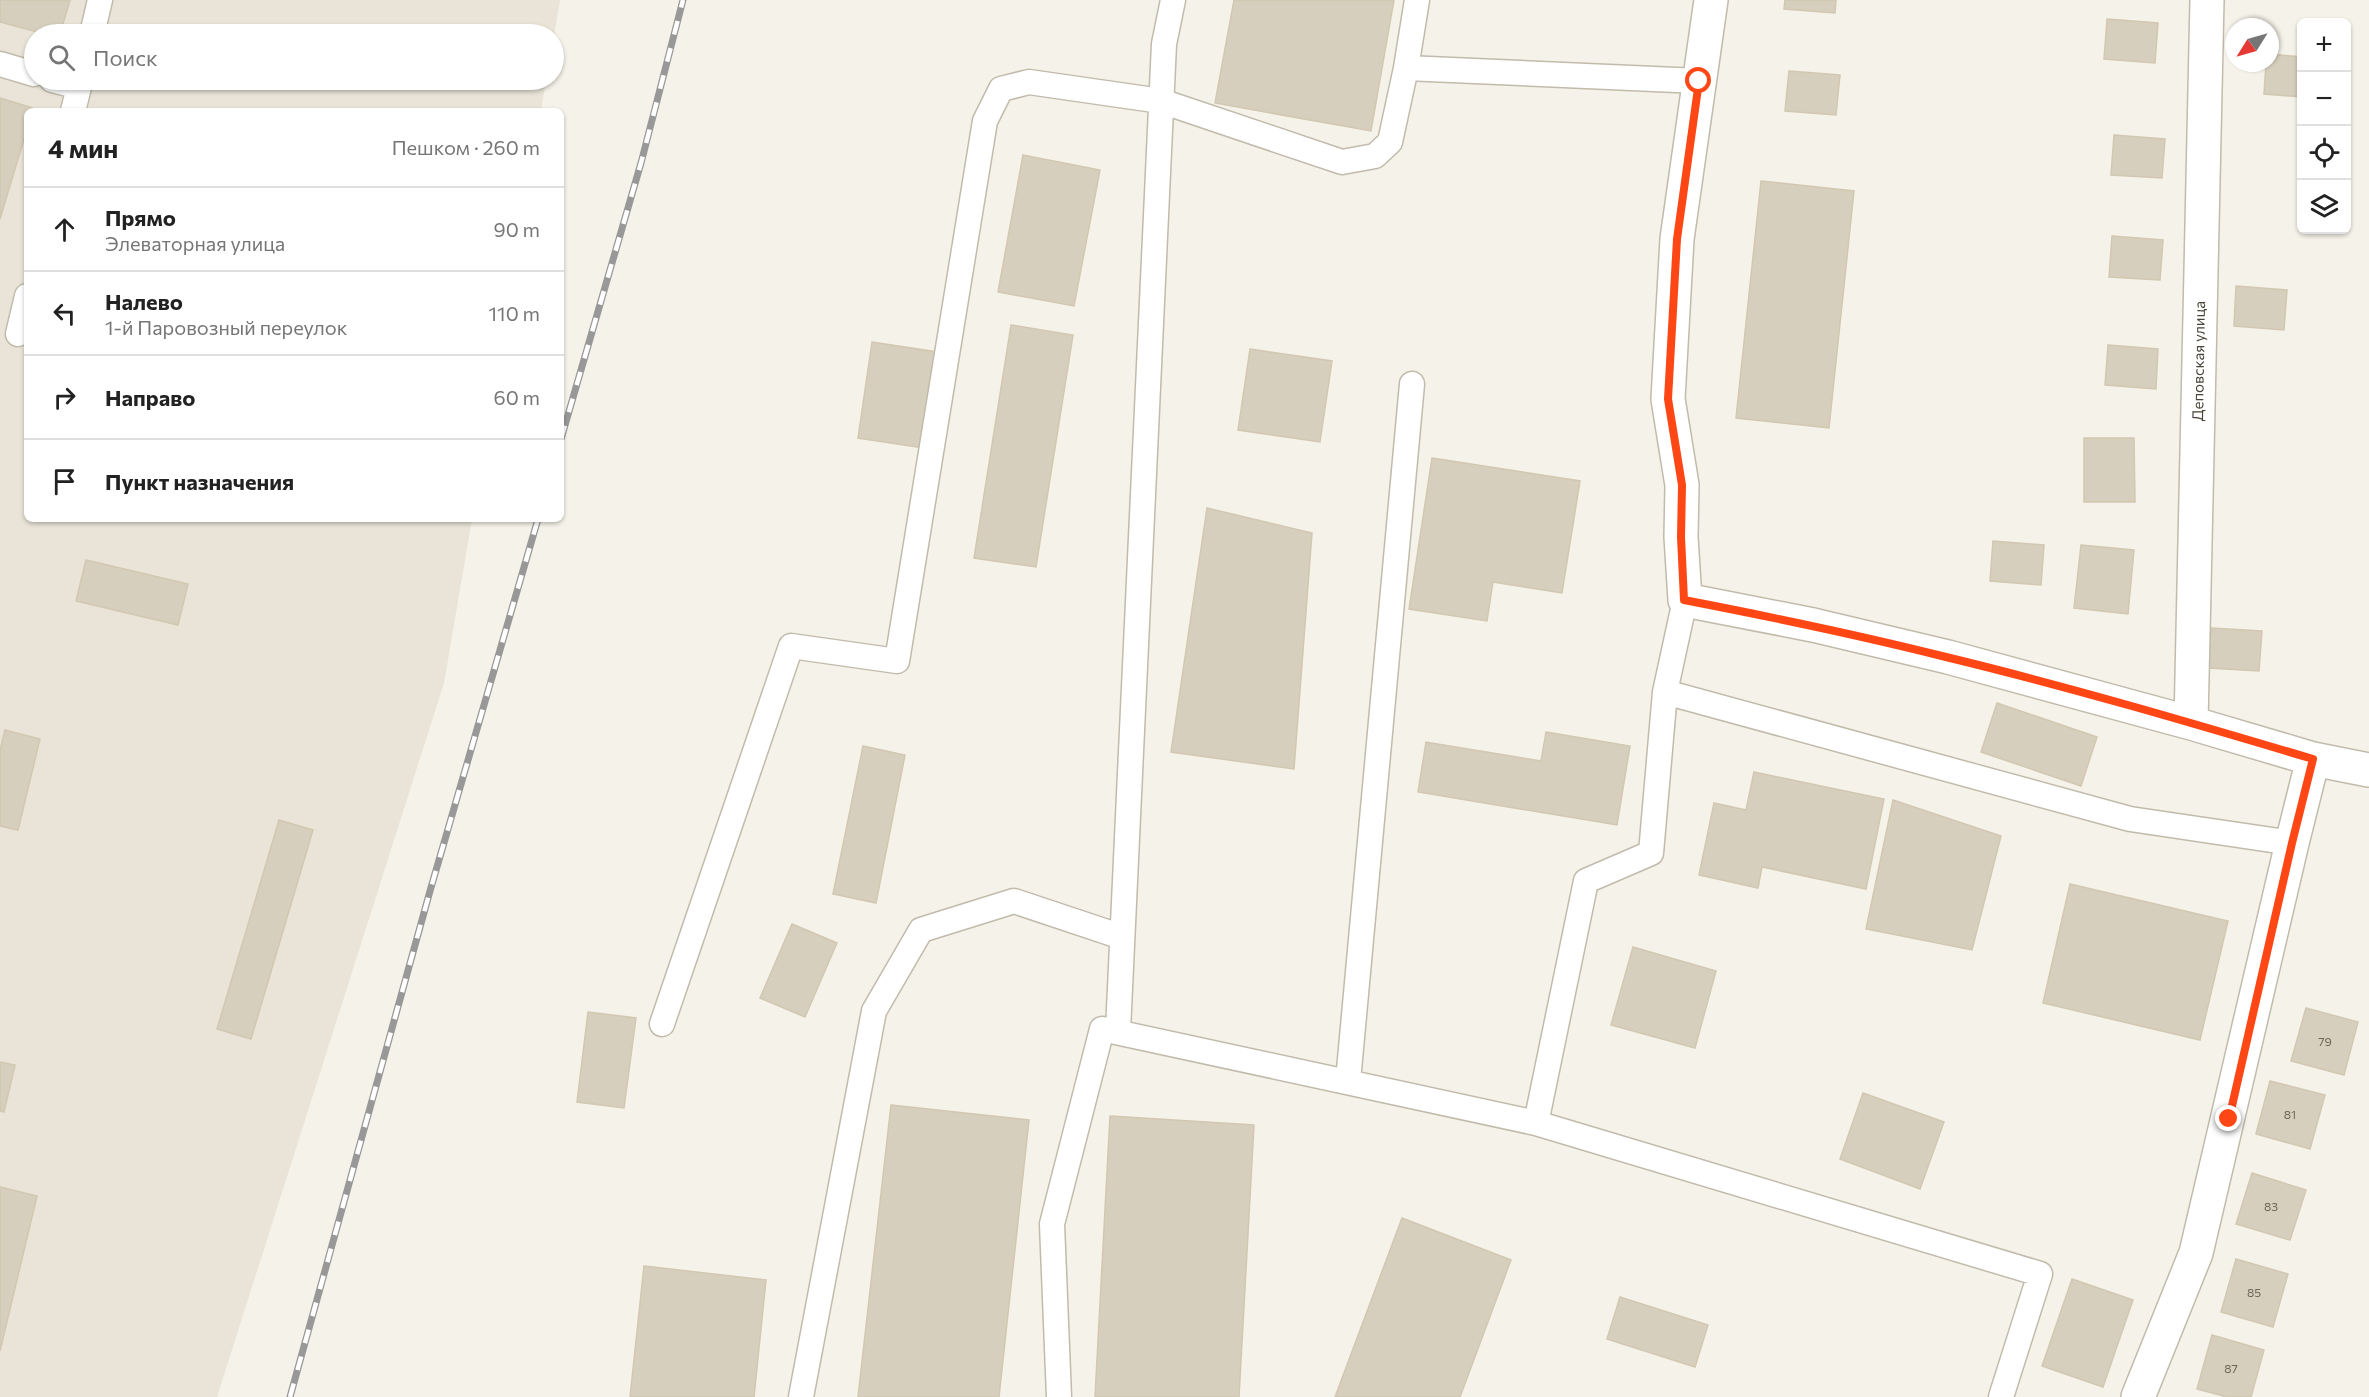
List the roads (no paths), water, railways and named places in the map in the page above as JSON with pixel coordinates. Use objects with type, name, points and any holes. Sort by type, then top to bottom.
[{"type":"street","points":[[1711,0],[1677,239],[1668,399],[1682,485],[1681,537],[1684,600],[1813,626],[1948,657],[2191,723],[2313,759],[2369,770]]},
{"type":"street","name":"Деповская улица","points":[[2191,723],[2207,0]]},
{"type":"street","points":[[2141,1396],[2196,1253],[2313,759]]},
{"type":"lane","points":[[94,24],[100,0]]},
{"type":"lane","points":[[1118,1031],[1164,44],[1173,0]]},
{"type":"lane","points":[[662,1024],[791,646],[897,661],[985,121],[1001,89],[1029,82],[1161,101],[1342,162],[1375,156],[1390,141],[1406,68],[1417,0]]},
{"type":"lane","points":[[0,64],[24,71]]},
{"type":"lane","points":[[1406,68],[1699,81]]},
{"type":"lane","points":[[74,108],[78,90]]},
{"type":"lane","points":[[18,334],[24,309]]},
{"type":"lane","points":[[1348,1081],[1412,384]]},
{"type":"lane","points":[[1536,1123],[1586,881],[1651,853],[1665,692],[1684,600]]},
{"type":"lane","points":[[1665,692],[2130,819],[2292,843]]},
{"type":"lane","points":[[801,1397],[874,1011],[921,930],[1014,901],[1122,937]]},
{"type":"lane","points":[[1059,1397],[1052,1224],[1102,1029],[1536,1123],[2040,1274],[2001,1397]]},
{"type":"railway","points":[[564,429],[641,163],[683,0]]},
{"type":"railway","points":[[290,1397],[430,891],[537,522]]}]
